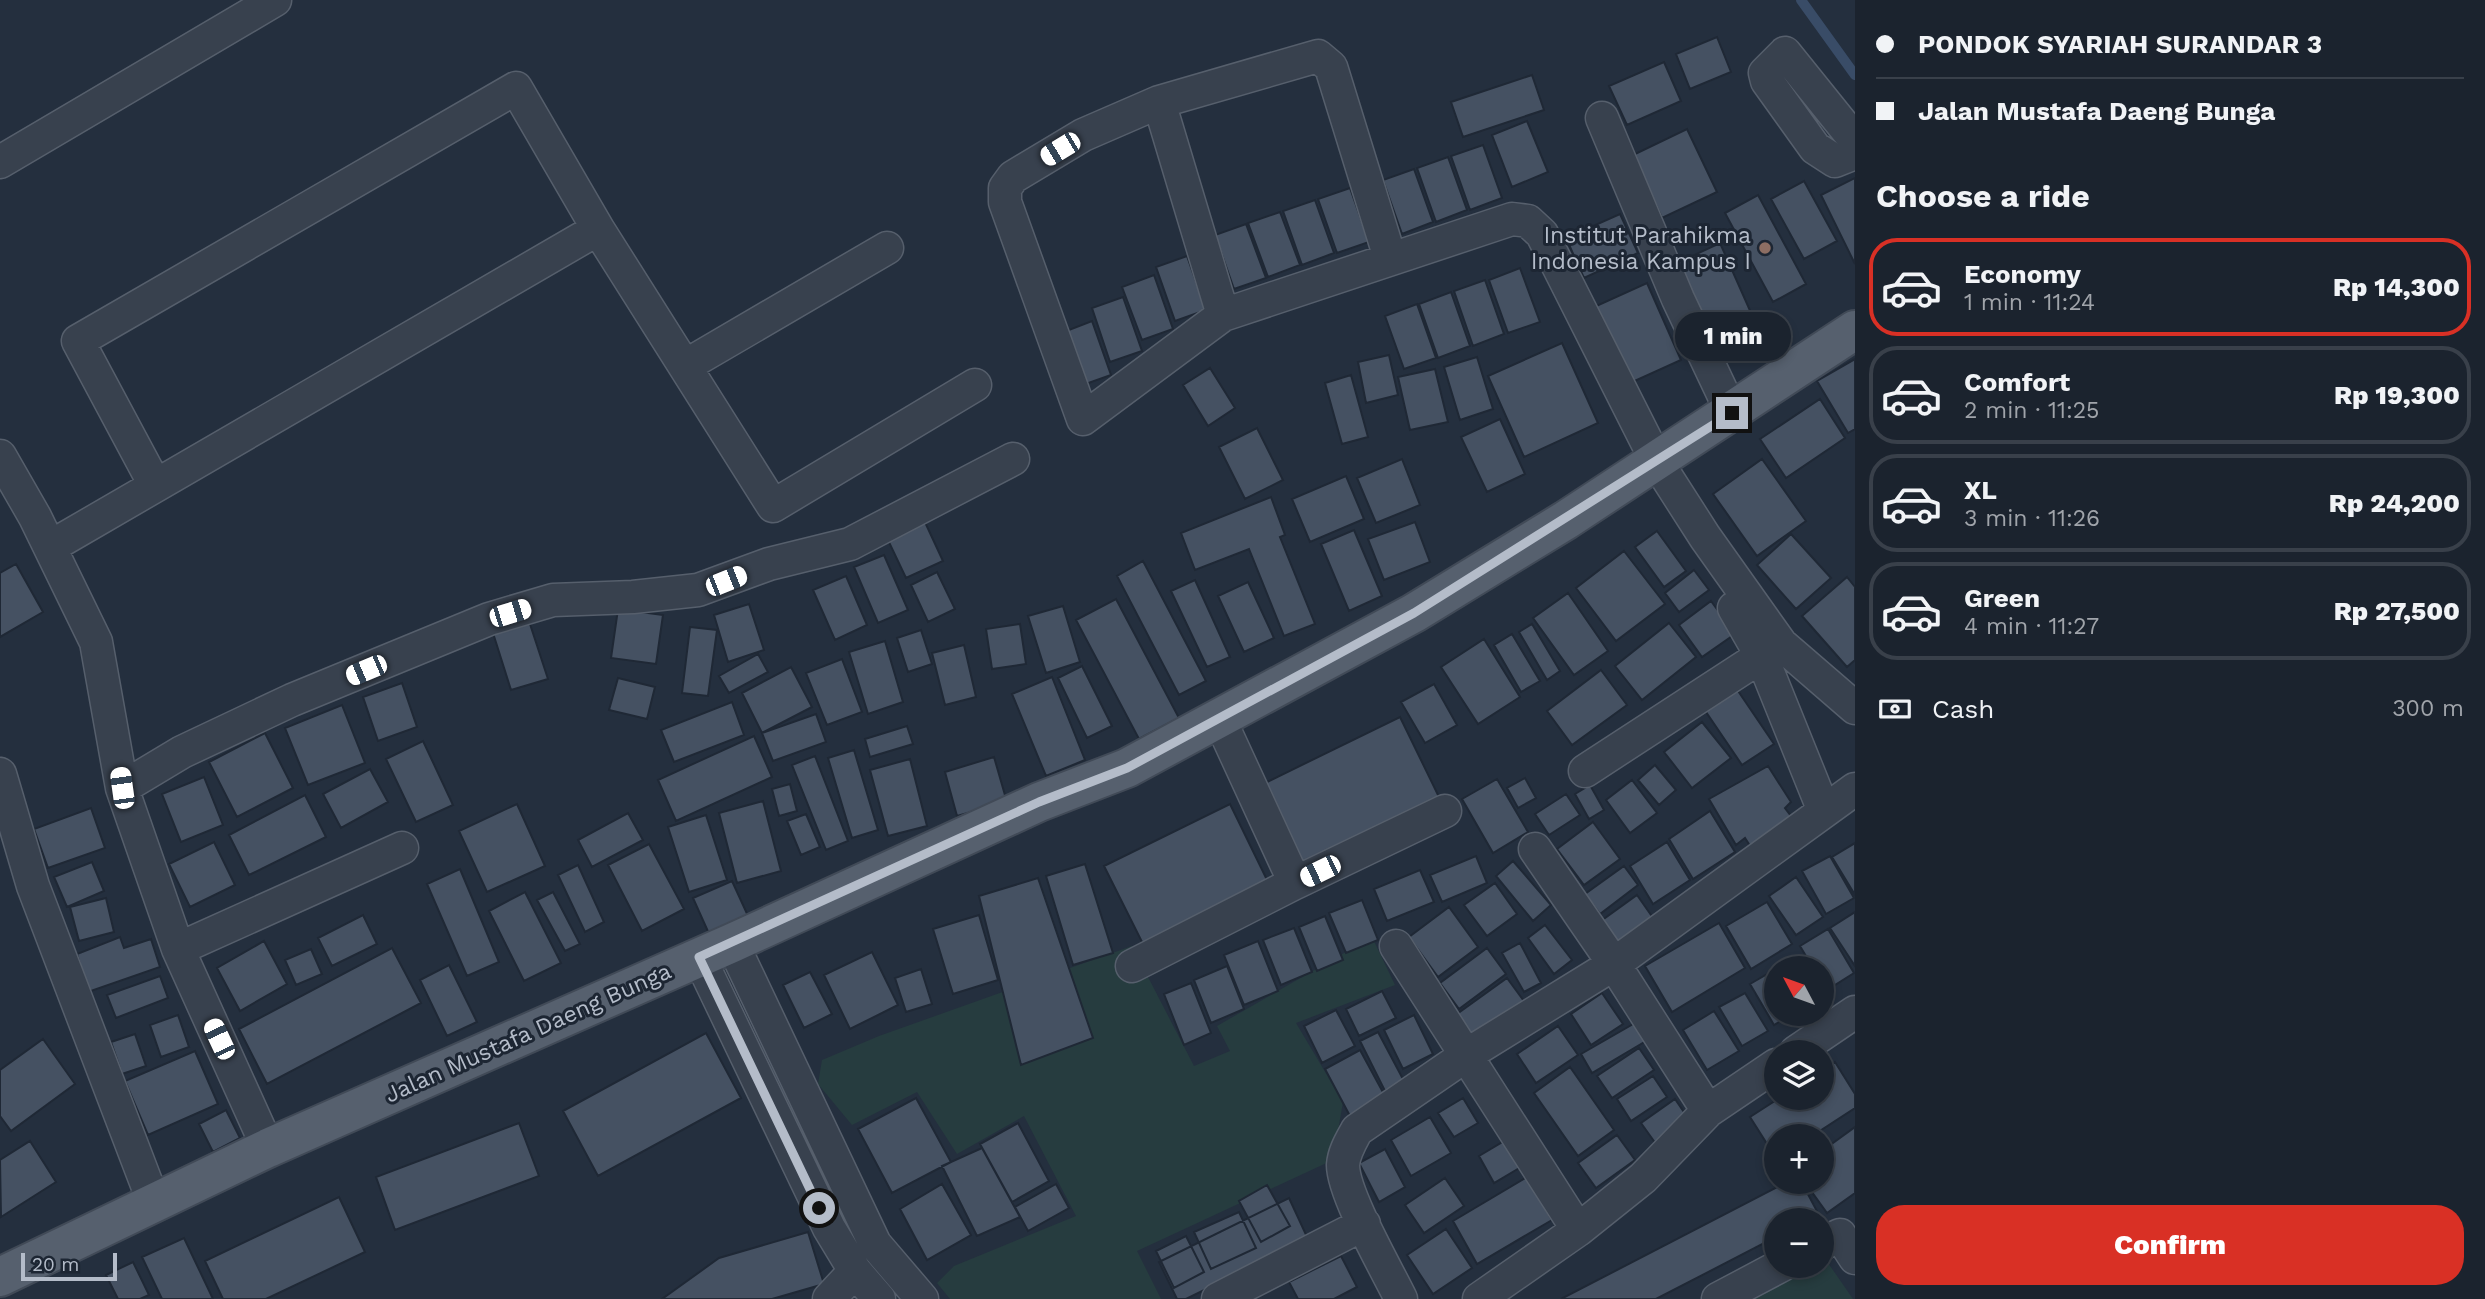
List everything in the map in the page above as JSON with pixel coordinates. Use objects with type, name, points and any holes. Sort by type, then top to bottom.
[{"type":"main road","name":"Jalan Mustafa Daeng Bunga","points":[[0,1277],[268,1148],[716,950],[1039,802],[1127,768],[1414,613],[1657,462],[1855,330]]},
{"type":"street","points":[[0,162],[275,0]]},
{"type":"street","points":[[1855,140],[1785,53],[1769,66],[1765,73],[1767,81],[1815,148],[1835,161],[1855,153]]},
{"type":"street","points":[[1390,258],[1331,67],[1323,58],[1312,56],[1159,102],[1083,135],[1013,177],[1005,188],[1004,202],[1083,419],[1223,315],[1512,219],[1521,218],[1534,225],[1657,462],[1697,523],[1771,649],[1824,811]]},
{"type":"street","points":[[155,485],[78,341],[516,88],[598,229],[774,506],[975,385]]},
{"type":"street","points":[[1159,102],[1223,315]]},
{"type":"street","points":[[1602,118],[1678,299],[1732,413]]},
{"type":"street","points":[[50,547],[598,229]]},
{"type":"street","points":[[685,366],[887,248]]},
{"type":"street","points":[[0,456],[50,547],[96,642],[122,788],[178,949],[268,1148]]},
{"type":"street","points":[[122,788],[182,752],[292,700],[489,619],[553,600],[633,597],[698,590],[769,564],[850,544],[1013,459]]},
{"type":"street","points":[[1771,649],[1855,708]]},
{"type":"street","points":[[1585,771],[1771,649]]},
{"type":"street","points":[[1219,718],[1295,883]]},
{"type":"street","points":[[0,774],[33,886],[154,1203]]},
{"type":"street","points":[[1401,1299],[1364,1224],[1344,1173],[1348,1147],[1357,1130],[1468,1054],[1614,964],[1855,789]]},
{"type":"street","points":[[1132,966],[1445,811]]},
{"type":"street","points":[[178,949],[402,848]]},
{"type":"street","points":[[1535,849],[1614,964],[1708,1111]]},
{"type":"street","points":[[1396,946],[1468,1054],[1578,1230]]},
{"type":"street","points":[[716,950],[768,1022],[875,1244],[922,1299]]},
{"type":"street","points":[[716,950],[736,1036],[805,1180],[855,1271],[879,1299]]},
{"type":"street","points":[[1814,1040],[1855,1012]]},
{"type":"street","points":[[736,1036],[768,1022]]},
{"type":"street","points":[[1479,1299],[1578,1230],[1643,1178],[1708,1111],[1764,1073]]},
{"type":"street","points":[[1218,1299],[1364,1224]]},
{"type":"street","points":[[829,1299],[855,1271]]},
{"type":"street","points":[[1718,1299],[1764,1275]]},
{"type":"green space","points":[[1372,937],[1395,985],[1296,1023],[1343,1102],[1333,1160],[1137,1251],[1161,1299],[950,1299],[937,1283],[954,1266],[1076,1216],[1024,1116],[957,1154],[917,1092],[852,1125],[818,1084],[822,1060],[879,1036],[1132,946],[1194,1066],[1230,1051],[1217,1026]]},
{"type":"green space","points":[[1834,1272],[1853,1299],[1753,1299],[1792,1278],[1834,1278]]},
{"type":"building","points":[[1717,37],[1731,72],[1690,89],[1676,54]]},
{"type":"building","points":[[1664,62],[1681,101],[1627,125],[1609,86]]},
{"type":"building","points":[[1532,75],[1544,110],[1463,137],[1451,102]]},
{"type":"building","points":[[1527,121],[1548,172],[1512,187],[1492,135]]},
{"type":"building","points":[[1687,129],[1717,192],[1662,218],[1633,155]]},
{"type":"building","points":[[1483,145],[1502,198],[1470,210],[1451,156]]},
{"type":"building","points":[[1448,157],[1467,210],[1436,222],[1417,168]]},
{"type":"building","points":[[1414,169],[1433,222],[1402,234],[1383,180]]},
{"type":"building","points":[[1855,178],[1855,264],[1821,195]]},
{"type":"building","points":[[1804,181],[1837,241],[1804,259],[1771,199]]},
{"type":"building","points":[[1350,188],[1369,242],[1337,253],[1318,199]]},
{"type":"building","name":"Institut Parahikma Indonesia Kampus I","points":[[1758,195],[1806,284],[1773,302],[1725,213]]},
{"type":"building","points":[[1315,200],[1334,253],[1302,265],[1283,211]]},
{"type":"building","points":[[1280,212],[1300,265],[1268,277],[1248,223]]},
{"type":"building","points":[[1620,214],[1638,253],[1584,278],[1566,238]]},
{"type":"building","points":[[1246,224],[1266,278],[1234,289],[1215,235]]},
{"type":"building","points":[[1720,243],[1752,315],[1707,335],[1675,264]]},
{"type":"building","points":[[1187,256],[1206,310],[1175,321],[1156,267]]},
{"type":"building","points":[[1520,268],[1540,322],[1508,333],[1489,280]]},
{"type":"building","points":[[1154,275],[1173,329],[1142,340],[1122,287]]},
{"type":"building","points":[[1485,280],[1504,334],[1473,346],[1454,291]]},
{"type":"building","points":[[1647,283],[1681,360],[1628,384],[1594,307]]},
{"type":"building","points":[[1451,292],[1470,346],[1438,358],[1419,304]]},
{"type":"building","points":[[1123,297],[1142,351],[1110,362],[1092,308]]},
{"type":"building","points":[[1417,304],[1436,358],[1404,369],[1385,316]]},
{"type":"building","points":[[1092,321],[1111,375],[1080,386],[1061,333]]},
{"type":"building","points":[[1562,343],[1598,423],[1524,457],[1488,376]]},
{"type":"building","points":[[1389,355],[1398,395],[1366,403],[1358,362]]},
{"type":"building","points":[[1477,357],[1493,409],[1460,420],[1444,367]]},
{"type":"building","points":[[1855,359],[1855,429],[1848,433],[1817,381]]},
{"type":"building","points":[[1210,368],[1235,408],[1208,426],[1183,385]]},
{"type":"building","points":[[1435,369],[1448,422],[1410,430],[1398,377]]},
{"type":"building","points":[[1351,375],[1368,437],[1342,444],[1325,383]]},
{"type":"building","points":[[1820,399],[1845,438],[1786,478],[1760,439]]},
{"type":"building","points":[[1500,419],[1525,474],[1487,492],[1461,437]]},
{"type":"building","points":[[1257,428],[1283,480],[1245,499],[1219,447]]},
{"type":"building","points":[[1402,459],[1420,505],[1376,523],[1357,478]]},
{"type":"building","points":[[1762,459],[1806,521],[1757,556],[1713,494]]},
{"type":"building","points":[[1346,476],[1364,519],[1310,542],[1292,499]]},
{"type":"building","points":[[1271,497],[1285,535],[1280,537],[1315,624],[1284,636],[1249,549],[1195,570],[1181,533]]},
{"type":"building","points":[[924,520],[943,561],[906,578],[887,538]]},
{"type":"building","points":[[1415,522],[1430,562],[1384,580],[1368,539]]},
{"type":"building","points":[[1354,530],[1382,596],[1349,611],[1321,544]]},
{"type":"building","points":[[1657,531],[1686,571],[1664,587],[1635,547]]},
{"type":"building","points":[[1791,534],[1831,578],[1796,609],[1757,565]]},
{"type":"building","points":[[1624,551],[1665,604],[1616,641],[1576,588]]},
{"type":"building","points":[[884,555],[908,610],[878,623],[854,567]]},
{"type":"building","points":[[1143,561],[1206,681],[1179,695],[1117,576]]},
{"type":"building","points":[[16,564],[43,612],[0,637],[0,573]]},
{"type":"building","points":[[1694,570],[1709,590],[1679,612],[1665,593]]},
{"type":"building","points":[[937,572],[955,609],[928,622],[911,585]]},
{"type":"building","points":[[846,576],[867,625],[835,640],[813,590]]},
{"type":"building","points":[[1847,577],[1855,587],[1855,660],[1847,667],[1802,616]]},
{"type":"building","points":[[1195,580],[1230,657],[1207,667],[1171,591]]},
{"type":"building","points":[[1248,582],[1274,638],[1244,652],[1218,596]]},
{"type":"building","points":[[1568,593],[1608,651],[1574,675],[1533,618]]},
{"type":"building","points":[[1116,599],[1179,718],[1139,739],[1076,620]]},
{"type":"building","points":[[1711,601],[1735,634],[1702,657],[1679,625]]},
{"type":"building","points":[[749,604],[764,650],[728,662],[714,615]]},
{"type":"building","points":[[1063,606],[1080,662],[1046,673],[1028,616]]},
{"type":"building","points":[[618,609],[663,615],[656,664],[611,658]]},
{"type":"building","points":[[529,621],[548,679],[511,690],[493,633]]},
{"type":"building","points":[[1669,623],[1696,657],[1642,700],[1615,666]]},
{"type":"building","points":[[1020,624],[1026,664],[992,669],[986,629]]},
{"type":"building","points":[[1532,624],[1560,671],[1547,680],[1519,632]]},
{"type":"building","points":[[690,627],[717,630],[708,696],[682,693]]},
{"type":"building","points":[[921,630],[932,664],[908,672],[897,638]]},
{"type":"building","points":[[1512,634],[1540,681],[1521,692],[1494,645]]},
{"type":"building","points":[[1484,639],[1520,697],[1478,724],[1441,667]]},
{"type":"building","points":[[885,641],[903,702],[868,714],[849,652]]},
{"type":"building","points":[[964,645],[976,697],[945,705],[932,653]]},
{"type":"building","points":[[758,654],[768,672],[729,693],[719,676]]},
{"type":"building","points":[[842,659],[862,712],[827,725],[806,673]]},
{"type":"building","points":[[1082,666],[1112,726],[1087,738],[1058,678]]},
{"type":"building","points":[[791,667],[812,707],[762,733],[742,693]]},
{"type":"building","points":[[1601,670],[1627,705],[1572,745],[1547,711]]},
{"type":"building","points":[[1052,677],[1085,760],[1046,776],[1012,694]]},
{"type":"building","points":[[618,678],[655,687],[647,719],[609,710]]},
{"type":"building","points":[[402,683],[417,727],[378,741],[363,697]]},
{"type":"building","points":[[1434,684],[1457,725],[1425,743],[1401,702]]},
{"type":"building","points":[[1734,685],[1774,744],[1742,765],[1702,706]]},
{"type":"building","points":[[732,702],[744,735],[674,762],[661,730]]},
{"type":"building","points":[[342,705],[365,763],[308,785],[285,728]]},
{"type":"building","points":[[816,714],[826,742],[773,761],[762,733]]},
{"type":"building","points":[[1400,717],[1440,799],[1304,867],[1263,784]]},
{"type":"building","points":[[1702,722],[1731,758],[1692,788],[1664,752]]},
{"type":"building","points":[[907,726],[913,744],[870,757],[865,739]]},
{"type":"building","points":[[265,733],[293,788],[237,817],[209,762]]},
{"type":"building","points":[[754,736],[772,777],[676,821],[658,780]]},
{"type":"building","points":[[423,741],[453,805],[416,822],[386,759]]},
{"type":"building","points":[[854,750],[878,830],[852,838],[828,758]]},
{"type":"building","points":[[815,756],[848,841],[826,850],[792,765]]},
{"type":"building","points":[[994,757],[1007,802],[957,816],[945,772]]},
{"type":"building","points":[[910,759],[927,826],[888,836],[870,770]]},
{"type":"building","points":[[1655,765],[1676,790],[1659,805],[1638,780]]},
{"type":"building","points":[[1768,766],[1791,802],[1785,808],[1797,824],[1754,852],[1745,838],[1736,845],[1709,799]]},
{"type":"building","points":[[370,769],[388,802],[341,828],[323,794]]},
{"type":"building","points":[[204,777],[223,825],[181,842],[162,794]]},
{"type":"building","points":[[1525,778],[1536,798],[1518,808],[1507,788]]},
{"type":"building","points":[[1497,779],[1528,832],[1493,853],[1462,799]]},
{"type":"building","points":[[1632,780],[1657,813],[1630,833],[1606,800]]},
{"type":"building","points":[[790,784],[797,811],[779,816],[772,789]]},
{"type":"building","points":[[1590,785],[1604,810],[1589,819],[1575,794]]},
{"type":"building","points":[[1566,794],[1580,815],[1549,835],[1535,814]]},
{"type":"building","points":[[305,795],[326,837],[249,875],[229,835]]},
{"type":"building","points":[[763,801],[781,871],[737,883],[719,813]]},
{"type":"building","points":[[517,804],[545,866],[487,892],[459,831]]},
{"type":"building","points":[[1230,804],[1270,886],[1145,948],[1104,866]]},
{"type":"building","points":[[91,808],[105,848],[48,868],[34,829]]},
{"type":"building","points":[[1710,811],[1735,852],[1693,879],[1669,839]]},
{"type":"building","points":[[628,813],[643,840],[592,867],[578,840]]},
{"type":"building","points":[[806,814],[820,847],[801,855],[787,821]]},
{"type":"building","points":[[706,815],[727,880],[689,892],[668,827]]},
{"type":"building","points":[[1593,822],[1620,859],[1584,885],[1557,849]]},
{"type":"building","points":[[214,842],[235,885],[190,907],[169,864]]},
{"type":"building","points":[[1667,842],[1690,880],[1653,904],[1630,866]]},
{"type":"building","points":[[1855,843],[1855,895],[1832,857]]},
{"type":"building","points":[[649,844],[684,909],[642,931],[608,865]]},
{"type":"building","points":[[1476,856],[1487,883],[1442,902],[1430,875]]},
{"type":"building","points":[[1830,856],[1854,898],[1826,914],[1802,871]]},
{"type":"building","points":[[1513,861],[1551,905],[1533,921],[1496,876]]},
{"type":"building","points":[[92,862],[104,891],[67,907],[54,877]]},
{"type":"building","points":[[1085,864],[1113,953],[1073,965],[1046,876]]},
{"type":"building","points":[[578,865],[604,922],[585,932],[558,875]]},
{"type":"building","points":[[1624,866],[1638,885],[1600,914],[1585,894]]},
{"type":"building","points":[[460,869],[499,962],[467,976],[427,884]]},
{"type":"building","points":[[1420,870],[1434,902],[1387,921],[1374,889]]},
{"type":"building","points":[[1796,877],[1823,917],[1796,935],[1769,896]]},
{"type":"building","points":[[1038,878],[1093,1038],[1021,1065],[979,896]]},
{"type":"building","points":[[732,881],[749,918],[710,936],[693,898]]},
{"type":"building","points":[[1495,883],[1517,914],[1487,936],[1464,905]]},
{"type":"building","points":[[525,892],[561,963],[524,981],[489,911]]},
{"type":"building","points":[[553,892],[580,944],[565,951],[537,900]]},
{"type":"building","points":[[1637,895],[1658,925],[1623,951],[1601,921]]},
{"type":"building","points":[[106,898],[114,932],[79,941],[70,907]]},
{"type":"building","points":[[1362,900],[1378,940],[1346,953],[1329,913]]},
{"type":"building","points":[[1767,902],[1792,944],[1772,956],[1764,956],[1764,961],[1751,969],[1726,926]]},
{"type":"building","points":[[1449,907],[1478,947],[1438,977],[1409,937]]},
{"type":"building","points":[[1855,912],[1855,966],[1830,928]]},
{"type":"building","points":[[363,915],[377,944],[332,966],[318,938]]},
{"type":"building","points":[[979,915],[998,980],[953,994],[933,929]]},
{"type":"building","points":[[1325,916],[1343,960],[1317,971],[1299,927]]},
{"type":"building","points":[[1719,923],[1745,968],[1672,1012],[1645,966]]},
{"type":"building","points":[[1545,925],[1572,960],[1554,974],[1528,938]]},
{"type":"building","points":[[1294,928],[1312,972],[1281,985],[1263,940]]},
{"type":"building","points":[[1828,929],[1854,973],[1834,986],[1834,956],[1806,956],[1800,946]]},
{"type":"building","points":[[120,937],[124,948],[151,939],[160,967],[88,992],[77,954]]},
{"type":"building","points":[[264,941],[287,984],[240,1011],[217,968]]},
{"type":"building","points":[[1258,941],[1278,991],[1244,1005],[1224,955]]},
{"type":"building","points":[[1520,943],[1541,983],[1524,992],[1502,953]]},
{"type":"building","points":[[392,948],[421,1003],[267,1084],[239,1029]]},
{"type":"building","points":[[1487,948],[1506,974],[1459,1009],[1440,983]]},
{"type":"building","points":[[311,949],[322,974],[296,985],[285,960]]},
{"type":"building","points":[[872,952],[898,1005],[850,1029],[824,975]]},
{"type":"building","points":[[449,965],[477,1022],[447,1036],[420,980]]},
{"type":"building","points":[[1227,966],[1244,1009],[1211,1023],[1194,980]]},
{"type":"building","points":[[921,969],[932,1004],[906,1012],[895,978]]},
{"type":"building","points":[[810,972],[832,1014],[804,1028],[783,985]]},
{"type":"building","points":[[160,976],[168,998],[116,1018],[107,995]]},
{"type":"building","points":[[1764,976],[1764,1008],[1750,984]]},
{"type":"building","points":[[1507,978],[1529,1008],[1479,1044],[1457,1014]]},
{"type":"building","points":[[1191,983],[1211,1033],[1184,1045],[1164,994]]},
{"type":"building","points":[[1382,991],[1396,1018],[1359,1036],[1346,1009]]},
{"type":"building","points":[[1602,993],[1623,1024],[1591,1045],[1571,1014]]},
{"type":"building","points":[[1745,993],[1768,1031],[1742,1046],[1719,1007]]},
{"type":"building","points":[[1336,1010],[1355,1046],[1322,1063],[1304,1026]]},
{"type":"building","points":[[1714,1011],[1739,1051],[1707,1070],[1683,1030]]},
{"type":"building","points":[[178,1015],[189,1047],[161,1057],[150,1025]]},
{"type":"building","points":[[1414,1015],[1433,1054],[1403,1069],[1384,1030]]},
{"type":"building","points":[[1635,1023],[1646,1041],[1592,1073],[1581,1054]]},
{"type":"building","points":[[1558,1026],[1578,1055],[1536,1083],[1517,1054]]},
{"type":"building","points":[[1378,1032],[1404,1081],[1385,1091],[1360,1041]]},
{"type":"building","points":[[706,1033],[741,1098],[598,1176],[563,1111]]},
{"type":"building","points":[[135,1034],[146,1066],[122,1074],[111,1042]]},
{"type":"building","points":[[43,1039],[75,1084],[11,1131],[0,1116],[0,1070]]},
{"type":"building","points":[[1639,1048],[1654,1070],[1612,1098],[1597,1076]]},
{"type":"building","points":[[1360,1050],[1385,1096],[1350,1116],[1325,1069]]},
{"type":"building","points":[[195,1051],[218,1104],[148,1135],[125,1081]]},
{"type":"building","points":[[1834,1063],[1855,1094],[1855,1108],[1830,1124],[1764,1124],[1764,1139],[1750,1117],[1764,1108],[1834,1110]]},
{"type":"building","points":[[1570,1067],[1614,1130],[1578,1156],[1534,1093]]},
{"type":"building","points":[[1653,1076],[1667,1097],[1631,1121],[1617,1099]]},
{"type":"building","points":[[916,1098],[951,1162],[892,1193],[858,1129]]},
{"type":"building","points":[[1463,1098],[1478,1123],[1454,1137],[1438,1113]]},
{"type":"building","points":[[1675,1099],[1690,1121],[1656,1144],[1641,1123]]},
{"type":"building","points":[[226,1110],[240,1138],[213,1152],[199,1124]]},
{"type":"building","points":[[1430,1117],[1451,1153],[1411,1176],[1391,1140]]},
{"type":"building","points":[[519,1123],[539,1176],[395,1230],[376,1177]]},
{"type":"building","points":[[1018,1123],[1049,1181],[1012,1202],[980,1144]]},
{"type":"building","points":[[1855,1127],[1855,1193],[1834,1208],[1823,1208],[1813,1194],[1834,1194],[1834,1142]]},
{"type":"building","points":[[1617,1135],[1635,1160],[1596,1188],[1578,1163]]},
{"type":"building","points":[[1506,1140],[1521,1167],[1494,1183],[1479,1156]]},
{"type":"building","points":[[30,1141],[56,1182],[1,1217],[0,1160]]},
{"type":"building","points":[[982,1148],[1020,1217],[977,1236],[942,1166]]},
{"type":"building","points":[[1385,1149],[1405,1187],[1379,1202],[1359,1163]]},
{"type":"building","points":[[1527,1177],[1552,1220],[1477,1264],[1453,1221]]},
{"type":"building","points":[[1445,1178],[1464,1206],[1424,1233],[1405,1205]]},
{"type":"building","points":[[942,1184],[971,1235],[927,1260],[900,1209]]},
{"type":"building","points":[[1056,1184],[1069,1208],[1028,1231],[1015,1207]]},
{"type":"building","points":[[1267,1185],[1290,1226],[1261,1242],[1239,1201]]},
{"type":"building","points":[[1764,1194],[1808,1194],[1815,1208],[1764,1208],[1764,1243],[1656,1299],[1561,1299]]},
{"type":"building","points":[[339,1197],[365,1252],[266,1299],[223,1299],[205,1261]]},
{"type":"building","points":[[1289,1198],[1308,1239],[1186,1299],[1177,1299],[1159,1262]]},
{"type":"building","points":[[1239,1212],[1256,1248],[1211,1269],[1194,1232]]},
{"type":"building","points":[[1446,1229],[1472,1268],[1433,1294],[1407,1255]]},
{"type":"building","points":[[808,1232],[824,1284],[772,1299],[662,1299],[719,1258]]},
{"type":"building","points":[[1186,1236],[1204,1272],[1174,1288],[1156,1251]]},
{"type":"building","points":[[184,1238],[213,1299],[162,1299],[142,1257]]},
{"type":"building","points":[[1341,1256],[1357,1287],[1334,1299],[1298,1299],[1289,1282]]},
{"type":"building","points":[[133,1262],[149,1295],[140,1299],[118,1299],[106,1275]]},
{"type":"waterway","points":[[1801,0],[1855,75]]},
{"type":"place","name":"Institut Parahikma Indonesia Kampus I","points":[[1765,248]]},
{"type":"route","points":[[819,1208],[699,957],[1039,802],[1127,768],[1414,613],[1566,520],[1732,413]]}]
